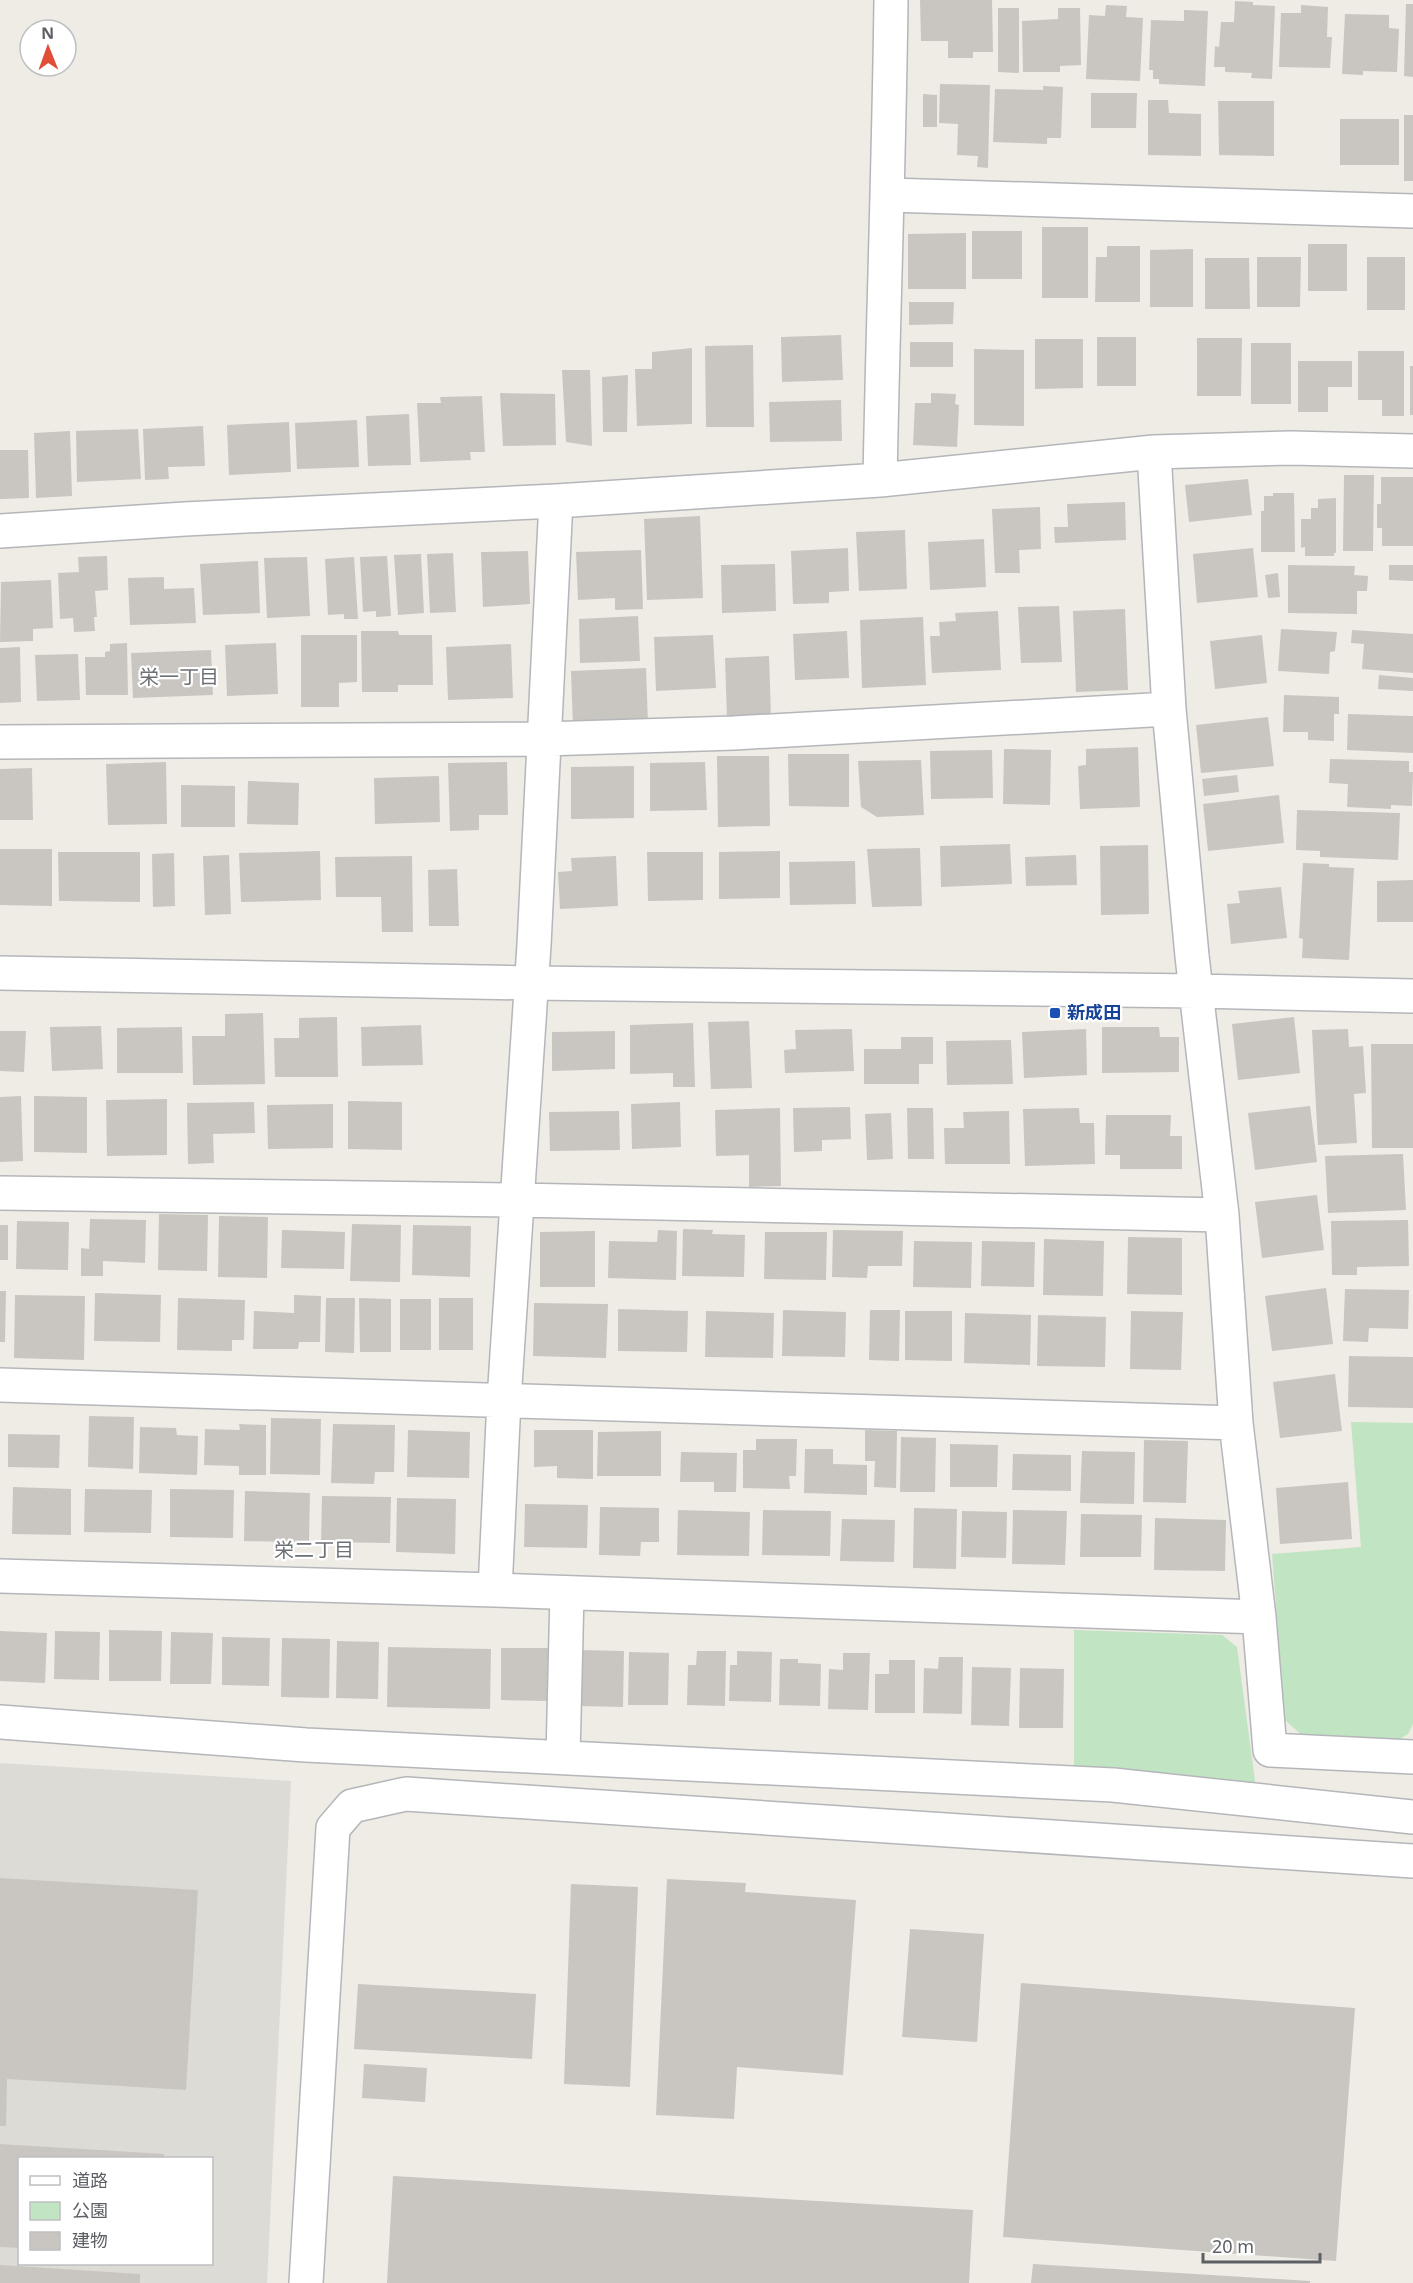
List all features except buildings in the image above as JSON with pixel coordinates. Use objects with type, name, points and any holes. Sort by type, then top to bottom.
[{"type":"street","points":[[880,480],[882,333],[889,195],[891,0]]},
{"type":"street","points":[[889,195],[1413,211]]},
{"type":"street","points":[[0,531],[185,519],[556,501],[880,480],[1154,452],[1291,448],[1413,451]]},
{"type":"street","points":[[1154,452],[1169,709],[1196,991],[1222,1215],[1236,1423],[1258,1617],[1270,1750],[1413,1757]]},
{"type":"street","points":[[495,1590],[556,501]]},
{"type":"street","points":[[0,742],[544,739],[734,733],[1169,709]]},
{"type":"street","points":[[0,973],[1413,996]]},
{"type":"street","points":[[0,1193],[518,1200],[1222,1215]]},
{"type":"street","points":[[0,1385],[1236,1423]]},
{"type":"street","points":[[0,1576],[495,1590],[1258,1617]]},
{"type":"street","points":[[563,1757],[567,1593]]},
{"type":"street","points":[[0,1722],[306,1745],[1113,1785],[1413,1817]]},
{"type":"street","points":[[306,2283],[333,1828],[352,1806],[406,1794],[1413,1861]]},
{"type":"shaded area","points":[[0,1763],[291,1781],[267,2283],[0,2283]]},
{"type":"green space","points":[[1351,1422],[1413,1423],[1413,1724],[1408,1734],[1396,1741],[1305,1738],[1285,1720],[1272,1554],[1361,1547]]},
{"type":"green space","points":[[1074,1630],[1222,1635],[1237,1647],[1256,1788],[1074,1770]]},
{"type":"place","name":"新成田","points":[[1055,1013]]},
{"type":"district","name":"栄一丁目","points":[[179,677]]},
{"type":"district","name":"栄二丁目","points":[[314,1550]]}]
